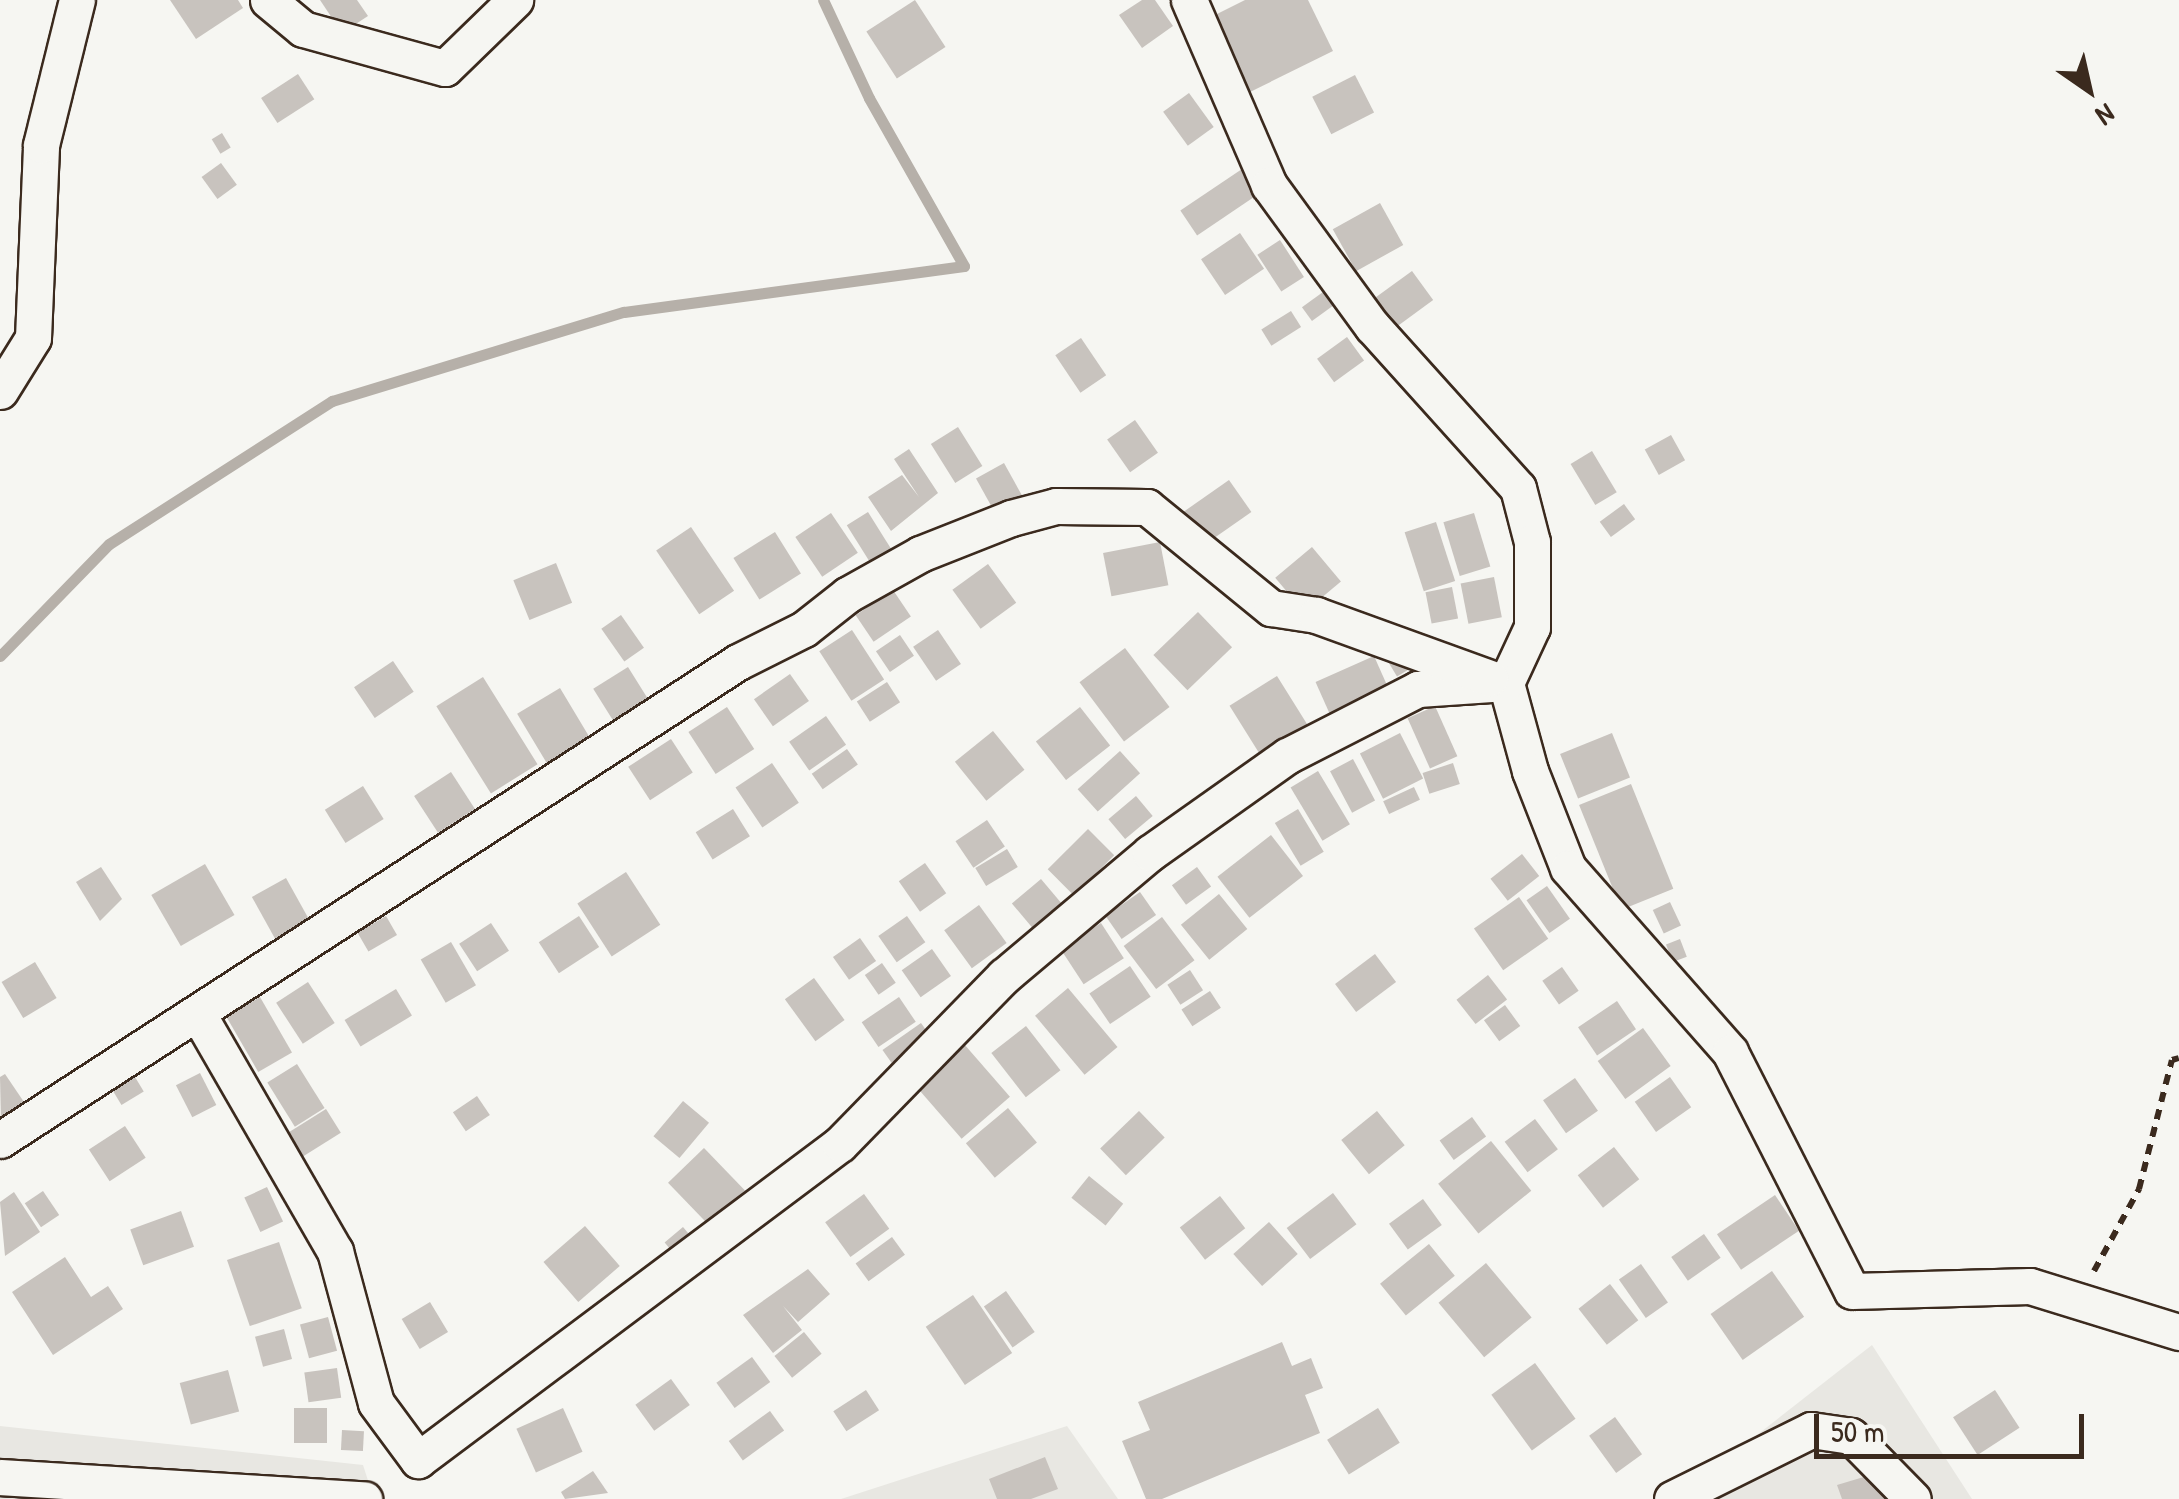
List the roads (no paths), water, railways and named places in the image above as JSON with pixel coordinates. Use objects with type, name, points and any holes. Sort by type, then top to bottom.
[{"type":"street","points":[[0,391],[33,338],[41,145],[77,0]]},
{"type":"street","points":[[268,0],[303,29],[446,68],[516,0]]},
{"type":"street","points":[[1189,0],[1270,184],[1372,326],[1518,488],[1532,542],[1532,627],[1506,684],[1530,771],[1568,868],[1730,1052],[1852,1291],[2030,1286],[2179,1332]]},
{"type":"street","points":[[0,1140],[738,662],[804,629],[848,594],[920,554],[1056,506],[1147,507],[1271,608],[1316,615],[1506,684]]},
{"type":"street","points":[[198,1014],[335,1252],[376,1403],[418,1460],[840,1144],[1004,976],[1150,853],[1287,756],[1418,689],[1506,684]]},
{"type":"street","points":[[1672,1499],[1811,1430],[1851,1436],[1913,1499]]},
{"type":"street","points":[[0,1477],[364,1499]]},
{"type":"waterway","points":[[0,656],[109,544],[332,401],[624,312],[964,266],[869,98],[823,0]]}]
